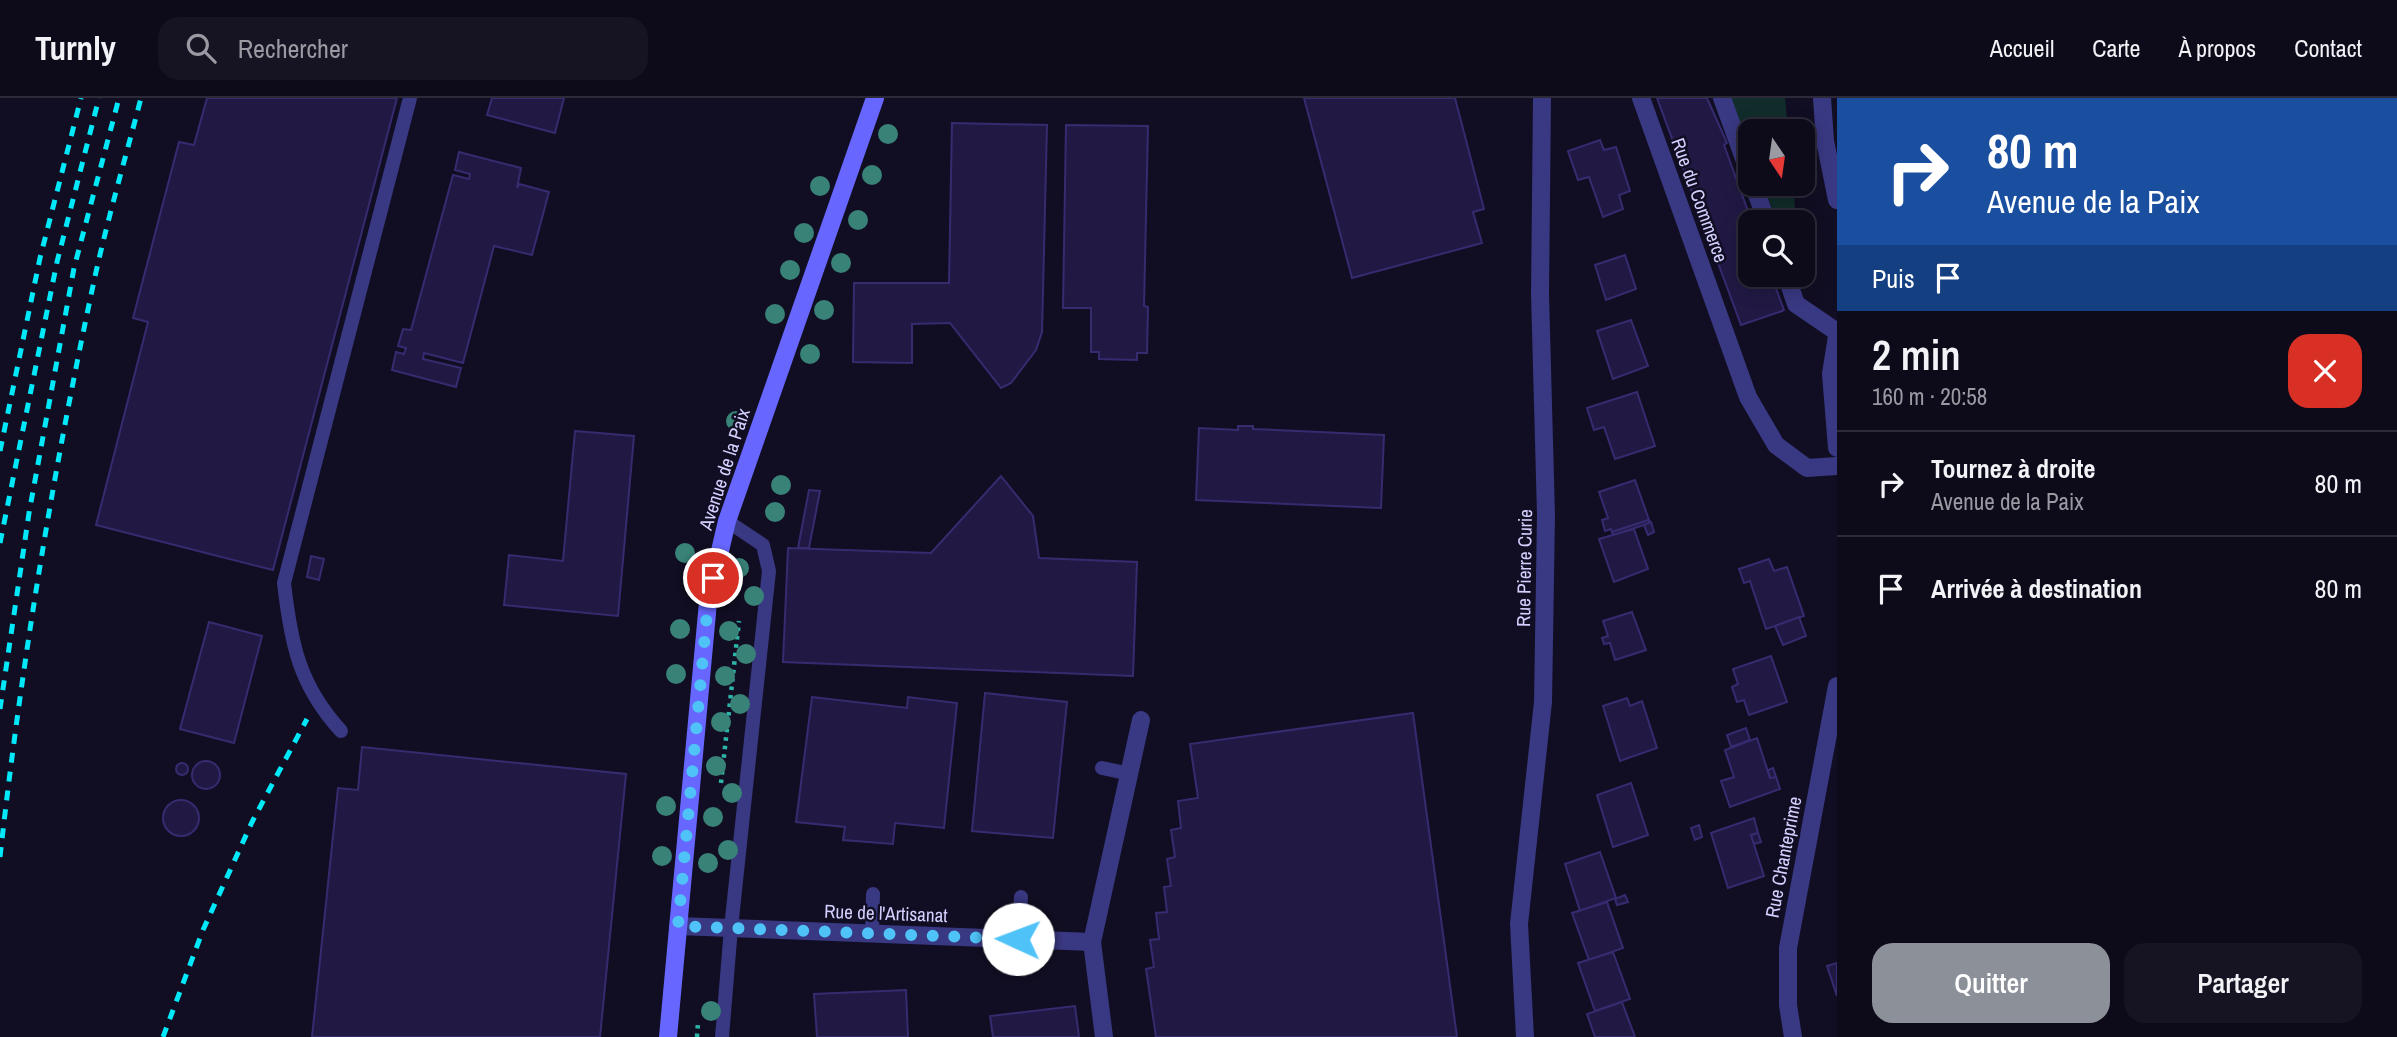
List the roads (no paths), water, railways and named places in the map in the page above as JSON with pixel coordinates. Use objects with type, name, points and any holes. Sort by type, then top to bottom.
[{"type":"main road","name":"Avenue de la Paix","points":[[668,1037],[708,602],[727,521],[875,98]]},
{"type":"street","name":"Rue Pierre Curie","points":[[1525,1037],[1519,924],[1543,702],[1546,541],[1539,294],[1542,98]]},
{"type":"street","name":"Rue du Commerce","points":[[1641,98],[1748,397],[1776,445],[1807,468],[1837,466]]},
{"type":"street","points":[[1722,98],[1738,142]]},
{"type":"street","points":[[1822,98],[1825,141],[1837,200]]},
{"type":"street","points":[[1790,287],[1796,304],[1837,334],[1834,371],[1837,448]]},
{"type":"street","name":"Rue Chanteprime","points":[[1793,1037],[1788,1005],[1788,948],[1837,686]]},
{"type":"street","points":[[1104,1037],[1092,942],[1141,720]]},
{"type":"street","name":"Rue de l'Artisanat","points":[[678,926],[1092,942]]},
{"type":"lane","points":[[341,732],[322,711],[305,681],[290,631],[284,583],[410,98]]},
{"type":"lane","points":[[722,1037],[769,571],[763,545],[727,521]]},
{"type":"lane","points":[[1102,768],[1130,774]]},
{"type":"lane","points":[[872,933],[873,894]]},
{"type":"lane","points":[[1018,939],[1021,897]]},
{"type":"railway","points":[[0,451],[40,258],[81,98]]},
{"type":"railway","points":[[0,543],[57,262],[99,98]]},
{"type":"railway","points":[[0,709],[29,513],[74,268],[119,98]]},
{"type":"railway","points":[[0,857],[29,636],[66,417],[101,250],[141,98]]},
{"type":"railway","points":[[163,1037],[203,930],[252,822],[307,719]]}]
